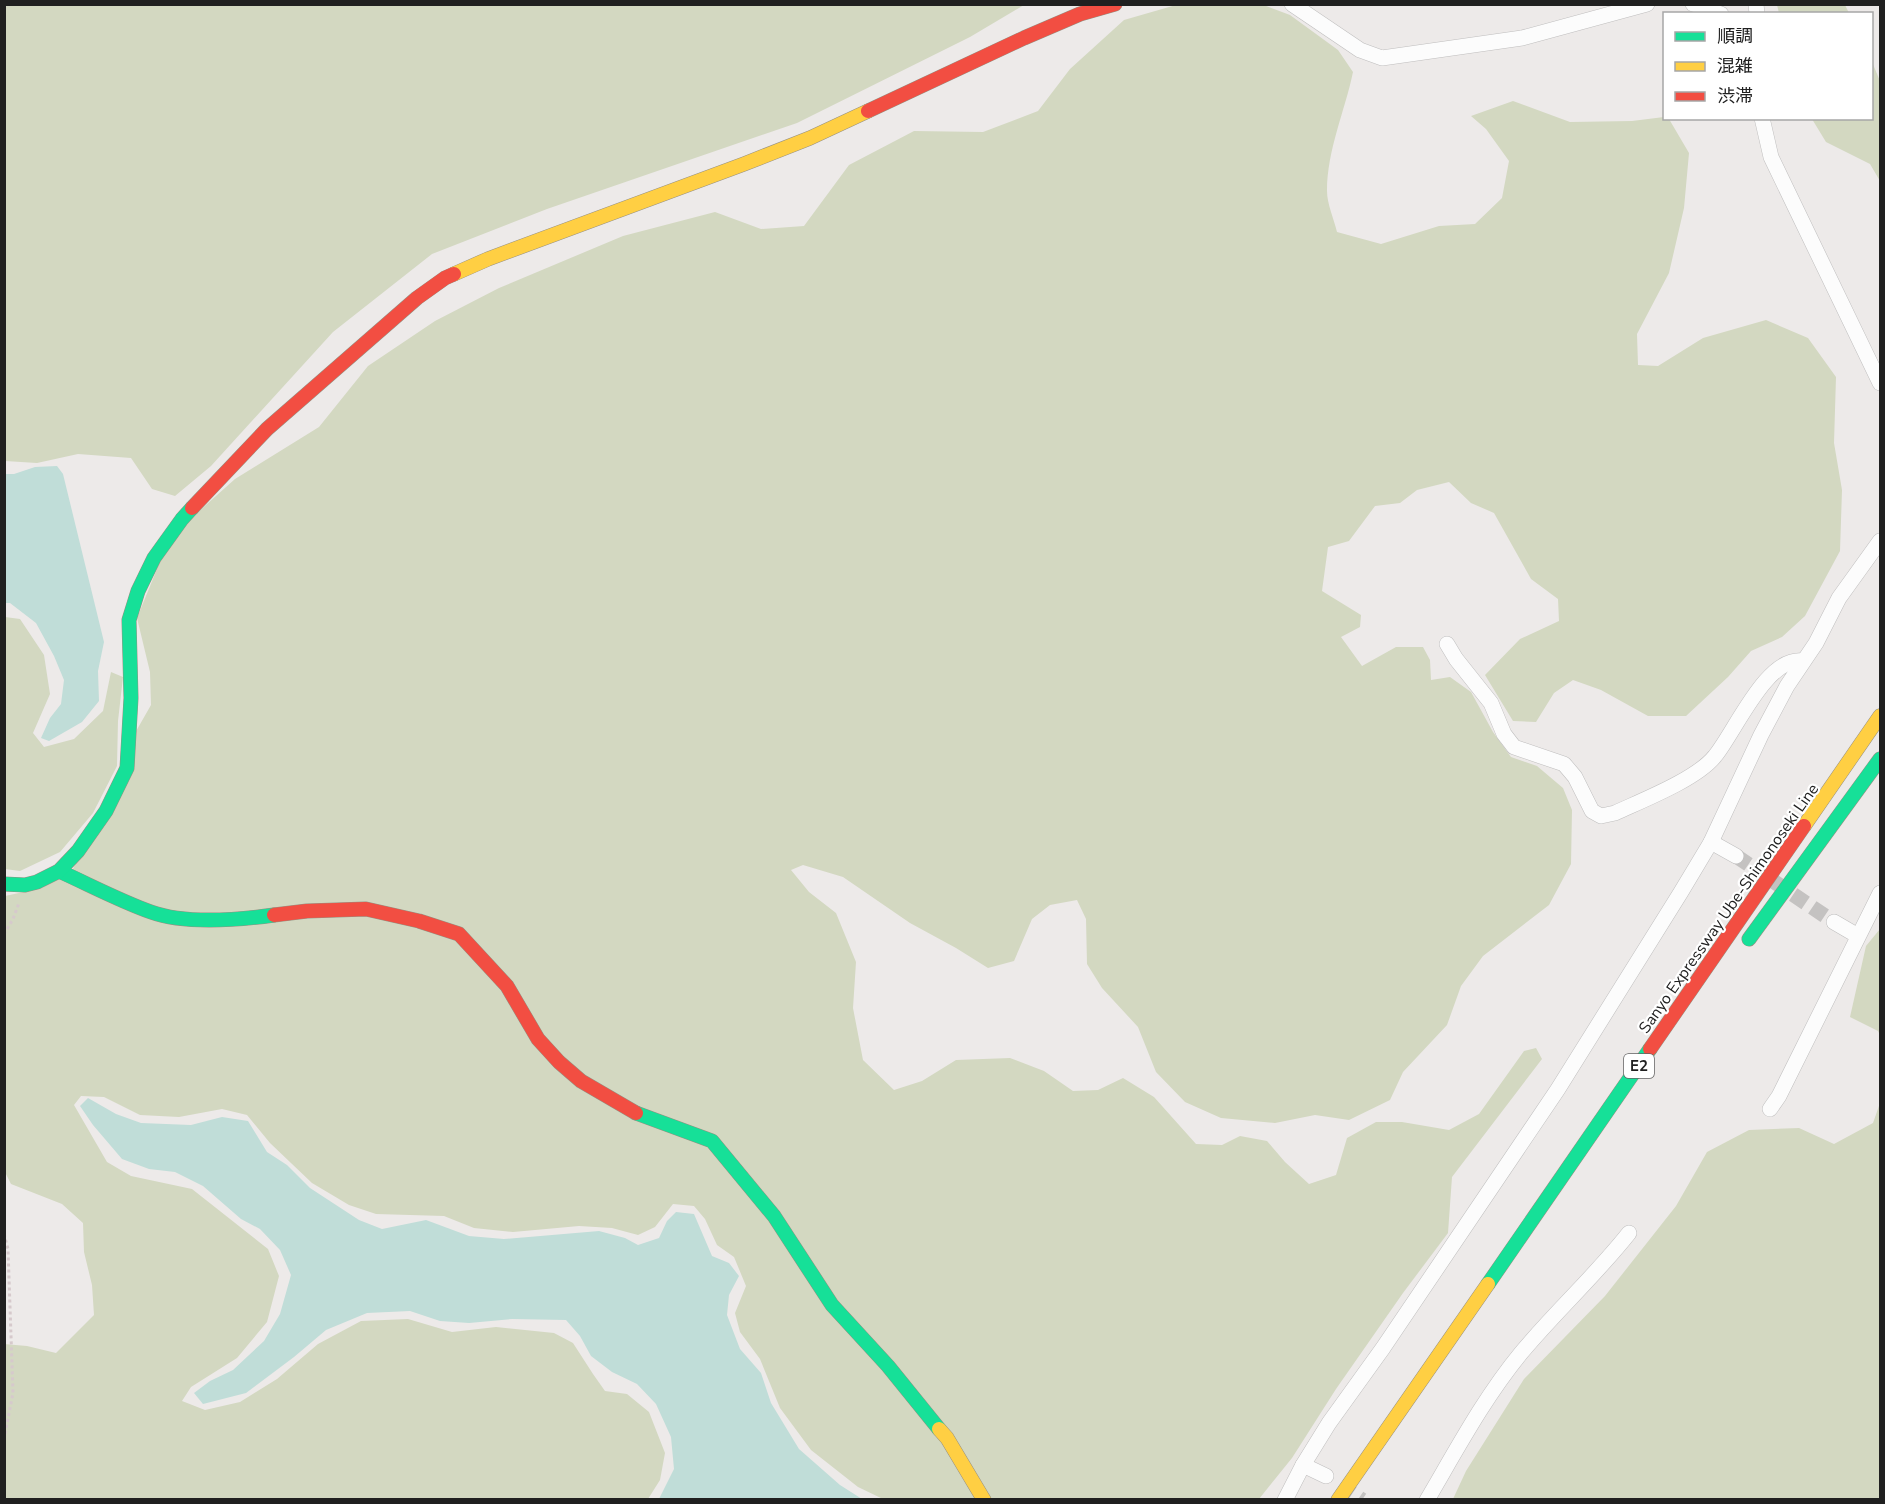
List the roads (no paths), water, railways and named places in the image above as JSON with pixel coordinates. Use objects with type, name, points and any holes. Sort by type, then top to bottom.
[{"type":"main road","points":[[4,884],[25,885],[59,871],[78,852],[106,811],[127,768],[131,698],[129,620],[138,591],[154,558],[182,519],[267,429],[417,298],[446,278],[488,259],[810,138],[1024,38],[1080,14],[1115,4]]},
{"type":"main road","name":"Sanyo Expressway Ube-Shimonoseki Line","points":[[1338,1500],[1881,716]]},
{"type":"main road","name":"Sanyo Expressway Ube-Shimonoseki Line","points":[[1742,948],[1881,759]]},
{"type":"main road","points":[[59,871],[153,913],[185,919],[244,919],[307,911],[366,909],[419,921],[459,934],[507,986],[538,1039],[581,1081],[636,1113],[712,1141],[774,1216],[832,1305],[888,1366],[947,1438],[984,1500]]},
{"type":"main road","name":"Sanyo Expressway Ube-Shimonoseki Line","points":[[1397,1415],[1657,1062]]},
{"type":"street","points":[[1292,4],[1360,50],[1382,58],[1522,38],[1647,4]]},
{"type":"street","points":[[1693,4],[1715,12]]},
{"type":"street","points":[[1762,120],[1771,157],[1881,383]]},
{"type":"street","points":[[1285,1500],[1329,1423],[1383,1348],[1552,1099],[1682,892],[1711,842],[1761,735],[1787,686],[1816,643],[1839,598],[1881,541]]},
{"type":"street","points":[[1447,644],[1491,703],[1504,734],[1514,747],[1564,764],[1575,777],[1592,811],[1601,816],[1615,813],[1700,771],[1715,756],[1754,696],[1775,671],[1783,664],[1803,661]]},
{"type":"street","points":[[1711,842],[1736,856]]},
{"type":"street","points":[[1770,1109],[1779,1096],[1881,893]]},
{"type":"street","points":[[1834,922],[1858,936]]},
{"type":"street","points":[[1427,1500],[1488,1396],[1521,1353],[1606,1262],[1629,1233]]},
{"type":"street","points":[[1303,1465],[1326,1476]]},
{"type":"water","points":[[57,466],[63,474],[104,642],[98,671],[99,701],[82,722],[49,741],[41,738],[50,718],[61,704],[64,680],[36,623],[10,603],[5,603],[4,474],[14,474],[35,467]]},
{"type":"water","points":[[88,1098],[116,1114],[141,1123],[191,1125],[222,1117],[248,1121],[267,1152],[287,1165],[310,1188],[359,1220],[382,1229],[426,1220],[469,1236],[504,1239],[599,1231],[625,1238],[638,1245],[659,1238],[667,1221],[676,1212],[694,1214],[712,1256],[729,1263],[739,1276],[729,1295],[727,1315],[740,1349],[761,1373],[771,1403],[799,1449],[840,1485],[862,1499],[659,1499],[674,1469],[671,1437],[656,1404],[637,1384],[612,1372],[591,1356],[580,1336],[566,1320],[512,1319],[469,1323],[440,1321],[410,1311],[367,1313],[326,1330],[246,1393],[203,1404],[194,1393],[210,1381],[233,1370],[264,1341],[280,1314],[291,1275],[280,1250],[260,1229],[241,1219],[203,1186],[175,1172],[149,1169],[122,1159],[80,1106]]},
{"type":"tunnel","points":[[1736,856],[1834,922]]},
{"type":"tunnel","points":[[1340,1485],[1362,1500]]}]
